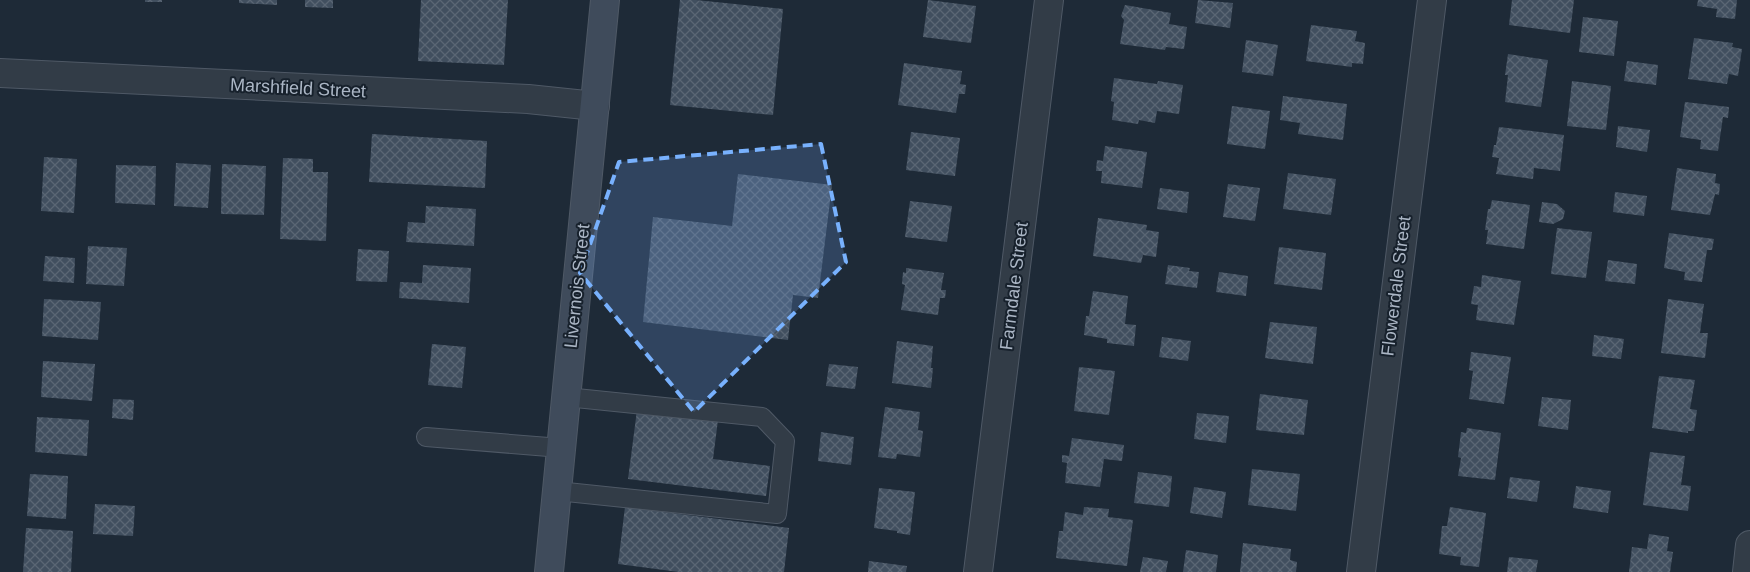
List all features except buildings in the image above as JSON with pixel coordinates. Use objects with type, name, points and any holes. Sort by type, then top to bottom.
[{"type":"street","name":"Livernois Street","points":[[550,572],[605,0]]},
{"type":"street","name":"Farmdale Street","points":[[978,572],[1049,0]]},
{"type":"street","name":"Flowerdale Street","points":[[1361,572],[1432,0]]},
{"type":"street","name":"Marshfield Street","points":[[0,73],[528,99],[595,106]]},
{"type":"street","points":[[1746,572],[1750,545]]},
{"type":"lane","points":[[557,491],[777,514],[785,441],[762,416],[566,397]]},
{"type":"lane","points":[[426,437],[562,448]]},
{"type":"highlighted area","points":[[821,144],[846,262],[694,412],[580,273],[619,162]]}]
